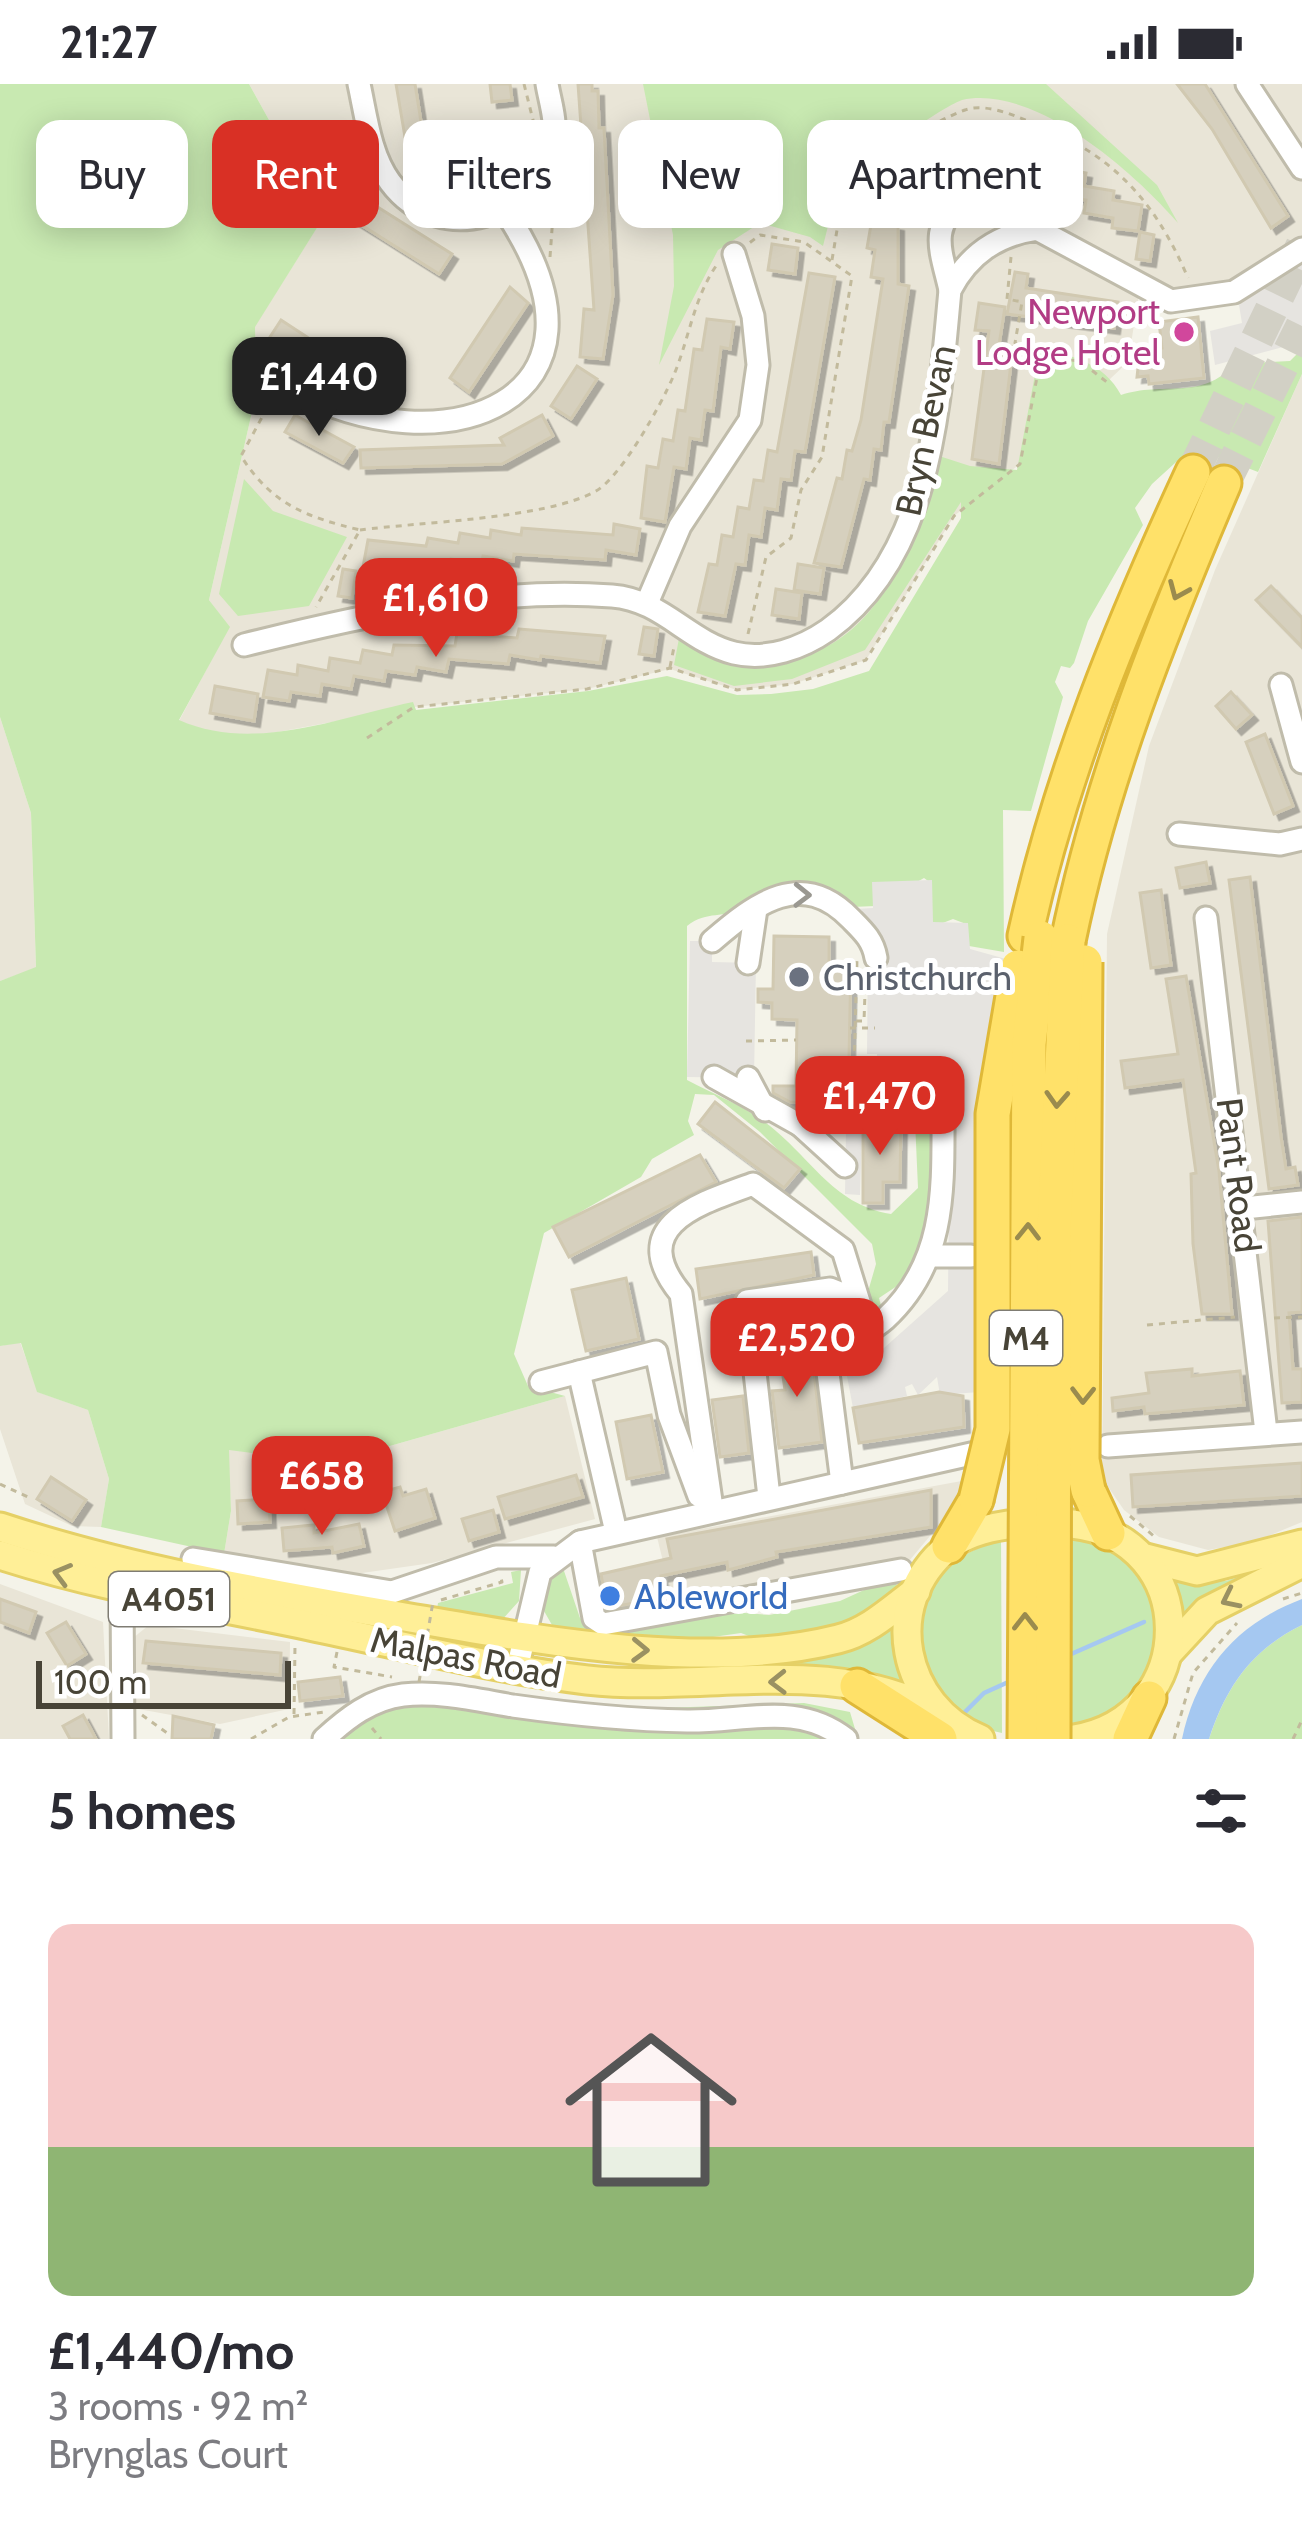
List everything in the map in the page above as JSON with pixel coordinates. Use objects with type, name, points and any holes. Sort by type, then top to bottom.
[{"type":"highway","name":"M4","points":[[949,1546],[976,1500],[993,1429],[993,1114],[1055,939],[1090,837],[1208,478],[1125,618],[1084,728],[1055,939],[1029,1044],[1025,1739]]},
{"type":"highway","name":"M4","points":[[1055,939],[1082,1460],[1088,1490],[1116,1522]]},
{"type":"highway","name":"M4","points":[[1053,1739],[1055,939]]},
{"type":"highway","points":[[857,1686],[954,1731]]},
{"type":"highway","points":[[1130,1739],[1149,1698]]},
{"type":"main road","points":[[954,1731],[916,1681],[907,1650],[908,1581],[949,1546],[984,1531],[1048,1523],[1116,1522],[1151,1548],[1197,1571],[1302,1544]]},
{"type":"main road","name":"Malpas Road","points":[[0,1527],[196,1577],[524,1637],[650,1651],[841,1639],[877,1621],[908,1581]]},
{"type":"main road","points":[[1151,1548],[1165,1599],[1168,1652]]},
{"type":"main road","name":"Malpas Road","points":[[0,1555],[122,1590],[592,1681],[832,1681],[857,1686]]},
{"type":"main road","points":[[1074,1739],[1105,1731],[1149,1698],[1168,1652],[1207,1611],[1302,1563]]},
{"type":"street","points":[[359,84],[380,162],[403,192]]},
{"type":"street","points":[[547,84],[552,120]]},
{"type":"street","points":[[1247,84],[1302,168]]},
{"type":"street","name":"Bryn Bevan","points":[[744,653],[788,651],[812,641],[847,616],[890,560],[910,520],[928,455],[950,290],[936,242],[943,215],[964,199],[1022,215],[1037,229],[1171,302],[1198,300]]},
{"type":"street","points":[[290,386],[327,402],[399,421],[454,422],[486,413],[534,372],[548,345],[551,316],[542,278],[514,228]]},
{"type":"street","points":[[950,290],[972,259],[1013,233],[1037,229]]},
{"type":"street","points":[[1198,300],[1234,292],[1302,249]]},
{"type":"street","points":[[647,603],[655,573],[680,526],[750,420],[758,365],[754,316],[734,254]]},
{"type":"street","points":[[244,645],[318,626],[515,596],[610,596],[647,603],[698,636],[744,653]]},
{"type":"street","points":[[1282,685],[1302,762]]},
{"type":"street","points":[[1179,834],[1280,844],[1302,839]]},
{"type":"street","points":[[712,941],[786,893],[821,895],[870,939],[876,958]]},
{"type":"street","points":[[748,963],[756,909]]},
{"type":"street","name":"Pant Road","points":[[1205,918],[1244,1208],[1267,1432]]},
{"type":"street","points":[[714,1077],[765,1111],[800,1126],[845,1166]]},
{"type":"street","points":[[748,1078],[765,1111]]},
{"type":"street","points":[[800,1126],[882,1097],[917,1098],[943,1110],[941,1203],[930,1256],[909,1294],[827,1365],[842,1483]]},
{"type":"street","points":[[708,1509],[681,1294],[658,1253],[668,1226],[699,1204],[752,1184],[843,1250],[868,1331]]},
{"type":"street","points":[[1244,1208],[1302,1202]]},
{"type":"street","points":[[930,1256],[971,1256]]},
{"type":"street","points":[[769,1497],[746,1301],[830,1288],[858,1300]]},
{"type":"street","points":[[541,1382],[656,1352],[669,1415],[708,1509]]},
{"type":"street","points":[[579,1372],[616,1532]]},
{"type":"street","points":[[1108,1446],[1302,1432]]},
{"type":"street","name":"Malpas Road","points":[[524,1637],[540,1572],[580,1542],[708,1509],[980,1452]]},
{"type":"street","points":[[580,1542],[594,1618],[603,1624],[908,1581]]},
{"type":"street","name":"Malpas Road","points":[[193,1559],[392,1592],[496,1557],[554,1557]]},
{"type":"street","points":[[122,1590],[132,1732]]},
{"type":"street","points":[[517,1669],[524,1637]]},
{"type":"street","points":[[324,1739],[344,1721],[389,1697],[439,1694],[616,1717],[690,1721],[792,1714],[812,1717],[846,1739]]},
{"type":"path","points":[[832,262],[845,182],[968,108],[1067,135],[1123,172],[1150,204],[1198,300]]},
{"type":"path","points":[[542,278],[552,228]]},
{"type":"path","points":[[1013,233],[1006,299],[1022,302],[1015,343],[1041,357],[1079,361],[1108,382]]},
{"type":"path","points":[[290,386],[273,396],[242,456],[278,502],[304,516],[360,530],[530,509],[599,490],[637,442],[673,377],[707,280],[760,236],[804,242],[852,276],[822,457],[801,490],[791,538],[766,557],[744,653]]},
{"type":"path","points":[[367,738],[414,707],[587,689],[670,668],[737,690],[793,684],[866,660],[954,516],[1020,464],[1041,357]]},
{"type":"path","points":[[318,626],[315,607],[360,530]]},
{"type":"path","points":[[829,1084],[841,1084],[840,1068],[854,1069],[854,958],[876,958]]},
{"type":"path","points":[[854,1021],[864,1021],[865,993],[875,993]]},
{"type":"path","points":[[852,1028],[875,1028]]},
{"type":"path","points":[[746,1041],[796,1040]]},
{"type":"path","points":[[1147,1325],[1302,1317]]},
{"type":"path","points":[[0,1484],[28,1496]]},
{"type":"path","points":[[1116,1522],[1151,1548]]},
{"type":"path","points":[[419,1682],[433,1602],[502,1582],[496,1557]]},
{"type":"path","points":[[1280,1601],[1302,1593]]},
{"type":"path","points":[[1174,1739],[1193,1672],[1211,1647],[1246,1615]]},
{"type":"path","points":[[341,1632],[334,1667],[398,1678]]},
{"type":"path","points":[[294,1716],[295,1640]]},
{"type":"path","points":[[132,1732],[136,1712],[171,1734],[164,1739]]},
{"type":"path","points":[[251,1739],[294,1716],[327,1712],[344,1721]]},
{"type":"path","points":[[1293,1739],[1302,1720]]},
{"type":"shaded area","points":[[249,84],[1302,84],[1302,329],[1254,278],[1205,300],[1140,288],[1128,362],[1020,464],[954,516],[866,660],[793,684],[737,690],[670,669],[587,689],[414,707],[256,736],[222,736],[179,721],[229,627],[209,600],[257,390],[255,326],[317,228],[379,228],[379,120],[269,120]]},
{"type":"shaded area","points":[[1302,262],[1302,342],[1215,365],[1210,331],[1242,323],[1239,305]]},
{"type":"shaded area","points":[[1302,374],[1302,1522],[1254,1542],[1208,1550],[1159,1537],[1124,1510],[1102,1478],[1107,934],[1149,746],[1215,570]]},
{"type":"shaded area","points":[[0,717],[31,813],[36,968],[0,981]]},
{"type":"shaded area","points":[[932,880],[933,922],[968,923],[970,949],[1006,959],[979,1098],[979,1392],[940,1395],[937,1377],[918,1395],[912,1384],[905,1387],[907,1396],[853,1408],[844,1360],[875,1356],[948,1291],[950,1096],[835,1095],[836,1072],[877,1070],[877,1054],[867,1054],[868,946],[855,909],[873,908],[872,882]]},
{"type":"shaded area","points":[[690,941],[712,941],[712,962],[756,963],[754,1078],[687,1077]]},
{"type":"shaded area","points":[[846,1130],[862,1130],[860,1195],[845,1194]]},
{"type":"shaded area","points":[[20,1342],[38,1392],[88,1410],[109,1479],[101,1527],[72,1526],[25,1504],[0,1429],[0,1346]]},
{"type":"shaded area","points":[[565,1396],[595,1519],[432,1563],[341,1576],[224,1554],[231,1511],[228,1449],[330,1463]]},
{"type":"shaded area","points":[[967,1480],[961,1499],[909,1561],[674,1606],[657,1537]]},
{"type":"shaded area","points":[[0,1584],[103,1622],[109,1739],[0,1739]]},
{"type":"shaded area","points":[[149,1625],[290,1642],[289,1709],[220,1724],[133,1708],[133,1638]]},
{"type":"green space","points":[[0,84],[249,84],[269,120],[212,120],[212,228],[317,228],[255,327],[257,390],[209,600],[230,627],[179,720],[207,729],[266,733],[413,702],[416,710],[588,691],[667,676],[737,695],[771,694],[813,689],[869,671],[961,518],[961,502],[865,650],[792,679],[734,686],[674,665],[680,633],[786,658],[827,646],[853,628],[893,577],[919,516],[936,455],[970,466],[1017,470],[1040,348],[1097,368],[1121,395],[1195,386],[1222,375],[1234,364],[1290,361],[1302,349],[1302,374],[1258,472],[1219,457],[1204,470],[1186,453],[1152,484],[1135,508],[1143,525],[1088,621],[1074,663],[1070,668],[1061,666],[1055,682],[1063,697],[1031,811],[1003,810],[1004,952],[969,946],[966,924],[953,919],[935,926],[930,922],[931,883],[924,878],[875,906],[852,907],[818,889],[781,888],[747,899],[735,911],[687,926],[687,1080],[762,1120],[852,1200],[891,1214],[918,1188],[915,1121],[936,1120],[928,1248],[903,1282],[879,1298],[883,1313],[874,1316],[865,1302],[876,1264],[872,1244],[760,1132],[714,1095],[695,1094],[688,1121],[694,1135],[652,1159],[641,1177],[544,1233],[514,1354],[528,1386],[565,1396],[330,1463],[229,1450],[231,1511],[224,1554],[101,1527],[109,1479],[88,1410],[37,1392],[21,1343],[0,1346],[0,981],[36,967],[31,813],[0,717]]},
{"type":"green space","points":[[643,84],[1046,84],[1157,185],[1178,223],[1136,180],[1083,138],[1083,120],[1053,120],[1020,105],[990,99],[962,100],[927,120],[807,120],[807,228],[828,228],[823,246],[778,228],[783,228],[783,120],[650,120]]},
{"type":"green space","points":[[672,228],[752,228],[718,250],[659,365],[674,286]]},
{"type":"green space","points":[[244,479],[273,511],[347,537],[309,606],[238,616],[219,594]]},
{"type":"green space","points":[[1072,1537],[1111,1552],[1137,1576],[1154,1617],[1155,1639],[1152,1661],[1132,1699],[1109,1716],[1070,1730]]},
{"type":"green space","points":[[1001,1539],[1002,1733],[966,1720],[940,1699],[924,1672],[918,1641],[923,1610],[938,1580],[964,1556]]},
{"type":"green space","points":[[1272,1565],[1180,1622],[1167,1576],[1226,1581]]},
{"type":"green space","points":[[563,1568],[580,1618],[591,1626],[707,1610],[769,1615],[840,1601],[899,1574],[895,1592],[860,1620],[807,1634],[754,1638],[741,1633],[685,1641],[556,1632],[540,1604],[550,1580]]},
{"type":"green space","points":[[521,1570],[519,1601],[502,1620],[436,1615],[438,1603],[513,1583],[511,1572]]},
{"type":"green space","points":[[894,1624],[900,1680],[812,1668],[747,1671],[678,1665]]},
{"type":"green space","points":[[1302,1625],[1302,1739],[1209,1739],[1243,1672],[1268,1646]]},
{"type":"green space","points":[[540,1701],[661,1708],[804,1703],[850,1712],[858,1739],[322,1739],[359,1702]]},
{"type":"water","points":[[1302,1599],[1302,1625],[1268,1646],[1243,1672],[1209,1739],[1182,1739],[1198,1692],[1223,1652],[1258,1622]]},
{"type":"building","points":[[396,84],[415,84],[421,120],[403,120],[403,125]]},
{"type":"building","points":[[490,84],[510,84],[512,100],[492,102]]},
{"type":"building","points":[[578,84],[592,84],[592,91],[598,91],[599,128],[604,128],[613,295],[603,359],[580,357],[584,309],[594,310],[588,228],[594,228],[594,120],[581,120]]},
{"type":"building","points":[[1177,84],[1205,84],[1288,216],[1271,228],[1212,129]]},
{"type":"building","points":[[1083,172],[1084,186],[1114,191],[1113,200],[1142,205],[1138,231],[1112,228],[1113,218],[1084,213],[1083,200]]},
{"type":"building","points":[[379,208],[403,223],[403,228],[411,228],[452,254],[439,274],[366,228],[379,228]]},
{"type":"building","points":[[870,228],[898,228],[898,284],[909,286],[889,422],[884,422],[881,450],[874,449],[870,480],[864,479],[841,567],[814,563],[837,478],[842,479],[847,450],[852,451],[861,420],[883,279],[871,277],[875,250],[867,248]]},
{"type":"building","points":[[1140,232],[1154,235],[1150,261],[1136,259]]},
{"type":"building","points":[[772,244],[798,248],[795,274],[768,270]]},
{"type":"building","points":[[1015,272],[1028,274],[1026,288],[1118,302],[1114,328],[1007,314]]},
{"type":"building","points":[[809,273],[835,277],[805,452],[795,451],[791,480],[781,479],[777,510],[765,508],[761,537],[749,535],[745,565],[736,564],[725,616],[698,612],[709,564],[717,565],[722,535],[733,537],[738,507],[749,509],[754,480],[763,481],[768,450],[777,452]]},
{"type":"building","points":[[510,287],[528,303],[469,392],[450,378]]},
{"type":"building","points":[[979,303],[1005,307],[999,345],[1013,347],[999,464],[972,459],[989,331],[975,330]]},
{"type":"building","points":[[1198,317],[1204,378],[1149,384],[1148,376],[1137,377],[1140,350],[1162,348],[1159,322]]},
{"type":"building","points":[[707,319],[734,322],[730,349],[721,347],[713,411],[705,410],[701,440],[690,438],[686,469],[674,467],[665,522],[641,518],[647,466],[658,468],[663,439],[673,441],[678,410],[685,411],[694,349],[702,350]]},
{"type":"building","points":[[281,320],[333,354],[338,346],[378,373],[365,392],[313,359],[308,366],[268,340]]},
{"type":"building","points":[[577,366],[597,379],[571,419],[551,406]]},
{"type":"building","points":[[295,415],[354,447],[343,463],[285,432]]},
{"type":"building","points":[[542,415],[553,436],[502,464],[361,468],[360,450],[504,445],[500,438]]},
{"type":"building","points":[[614,524],[640,529],[636,555],[606,550],[605,560],[514,554],[513,561],[483,556],[481,564],[451,559],[449,569],[420,564],[419,572],[363,567],[368,540],[426,546],[428,538],[458,543],[460,533],[490,538],[491,530],[521,535],[522,528],[613,535]]},
{"type":"building","points":[[798,564],[824,568],[820,594],[794,590]]},
{"type":"building","points":[[343,569],[356,571],[352,598],[338,596]]},
{"type":"building","points":[[1271,586],[1302,618],[1302,647],[1256,600]]},
{"type":"building","points":[[776,589],[802,593],[799,619],[772,615]]},
{"type":"building","points":[[644,627],[658,629],[654,656],[639,654]]},
{"type":"building","points":[[519,629],[605,636],[600,663],[510,655],[508,664],[449,659],[446,672],[417,667],[415,675],[386,671],[384,681],[354,676],[351,689],[322,684],[320,696],[291,692],[289,701],[263,697],[268,670],[297,675],[298,665],[328,671],[330,658],[360,663],[363,650],[392,655],[394,645],[455,646],[457,633],[517,638]]},
{"type":"building","points":[[215,686],[258,694],[254,721],[210,713]]},
{"type":"building","points":[[1231,692],[1252,715],[1236,729],[1216,706]]},
{"type":"building","points":[[1265,734],[1293,806],[1274,814],[1246,742]]},
{"type":"building","points":[[1206,862],[1210,883],[1180,888],[1176,868]]},
{"type":"building","points":[[1250,877],[1281,1137],[1286,1169],[1295,1167],[1298,1185],[1269,1189],[1229,880]]},
{"type":"building","points":[[1161,890],[1171,965],[1151,968],[1140,893]]},
{"type":"building","points":[[774,936],[829,937],[829,963],[851,963],[849,1059],[830,1058],[829,1100],[822,1103],[790,1102],[773,1093],[773,1086],[796,1086],[797,1020],[772,1019],[772,1003],[758,1002],[758,989],[773,989]]},
{"type":"building","points":[[1186,976],[1219,1171],[1232,1314],[1202,1314],[1193,1244],[1191,1174],[1196,1173],[1183,1080],[1125,1088],[1121,1061],[1178,1054],[1166,979]]},
{"type":"building","points":[[715,1102],[800,1169],[784,1188],[698,1124]]},
{"type":"building","points":[[863,1122],[901,1122],[900,1182],[883,1182],[883,1203],[863,1203]]},
{"type":"building","points":[[700,1155],[716,1182],[569,1257],[553,1227]]},
{"type":"building","points":[[1302,1217],[1302,1312],[1289,1313],[1293,1369],[1302,1369],[1302,1402],[1282,1403],[1268,1221]]},
{"type":"building","points":[[811,1252],[814,1275],[700,1299],[696,1269]]},
{"type":"building","points":[[626,1278],[639,1339],[586,1351],[572,1290]]},
{"type":"building","points":[[811,1345],[822,1442],[779,1448],[772,1391],[785,1390],[779,1349]]},
{"type":"building","points":[[1192,1369],[1192,1376],[1240,1371],[1244,1405],[1145,1414],[1144,1407],[1113,1411],[1112,1398],[1149,1393],[1146,1373]]},
{"type":"building","points":[[939,1392],[963,1396],[964,1427],[859,1443],[853,1408]]},
{"type":"building","points":[[743,1396],[749,1453],[720,1457],[712,1400]]},
{"type":"building","points":[[651,1415],[663,1472],[627,1479],[616,1422]]},
{"type":"building","points":[[1302,1463],[1302,1496],[1133,1507],[1131,1475]]},
{"type":"building","points":[[576,1475],[583,1497],[505,1519],[498,1497]]},
{"type":"building","points":[[51,1477],[86,1500],[72,1521],[37,1499]]},
{"type":"building","points":[[400,1487],[403,1496],[426,1489],[435,1518],[395,1531],[382,1492]]},
{"type":"building","points":[[931,1490],[931,1527],[776,1552],[777,1557],[728,1570],[727,1562],[661,1576],[666,1597],[607,1608],[601,1574],[671,1558],[667,1539]]},
{"type":"building","points":[[269,1499],[270,1522],[238,1524],[237,1501]]},
{"type":"building","points":[[493,1510],[499,1532],[469,1541],[462,1519]]},
{"type":"building","points":[[359,1524],[364,1546],[333,1553],[332,1547],[284,1551],[282,1528],[314,1525],[314,1533]]},
{"type":"building","points":[[0,1599],[36,1612],[29,1633],[0,1622]]},
{"type":"building","points":[[66,1622],[86,1654],[67,1666],[47,1633]]},
{"type":"building","points":[[146,1641],[281,1653],[280,1675],[143,1663]]},
{"type":"building","points":[[340,1677],[343,1696],[300,1701],[298,1682]]},
{"type":"building","points":[[83,1715],[96,1739],[70,1739],[63,1726]]},
{"type":"building","points":[[173,1716],[214,1725],[211,1739],[172,1739]]},
{"type":"waterway","points":[[1069,1655],[1144,1622]]},
{"type":"waterway","points":[[965,1712],[984,1693],[1015,1679]]},
{"type":"tunnel","points":[[1193,472],[1302,246]]},
{"type":"tunnel","points":[[1224,483],[1302,326]]},
{"type":"place","name":"Newport Lodge Hotel","points":[[1184,332]]},
{"type":"place","name":"Christchurch","points":[[799,977]]},
{"type":"place","name":"Ableworld","points":[[610,1596]]}]
